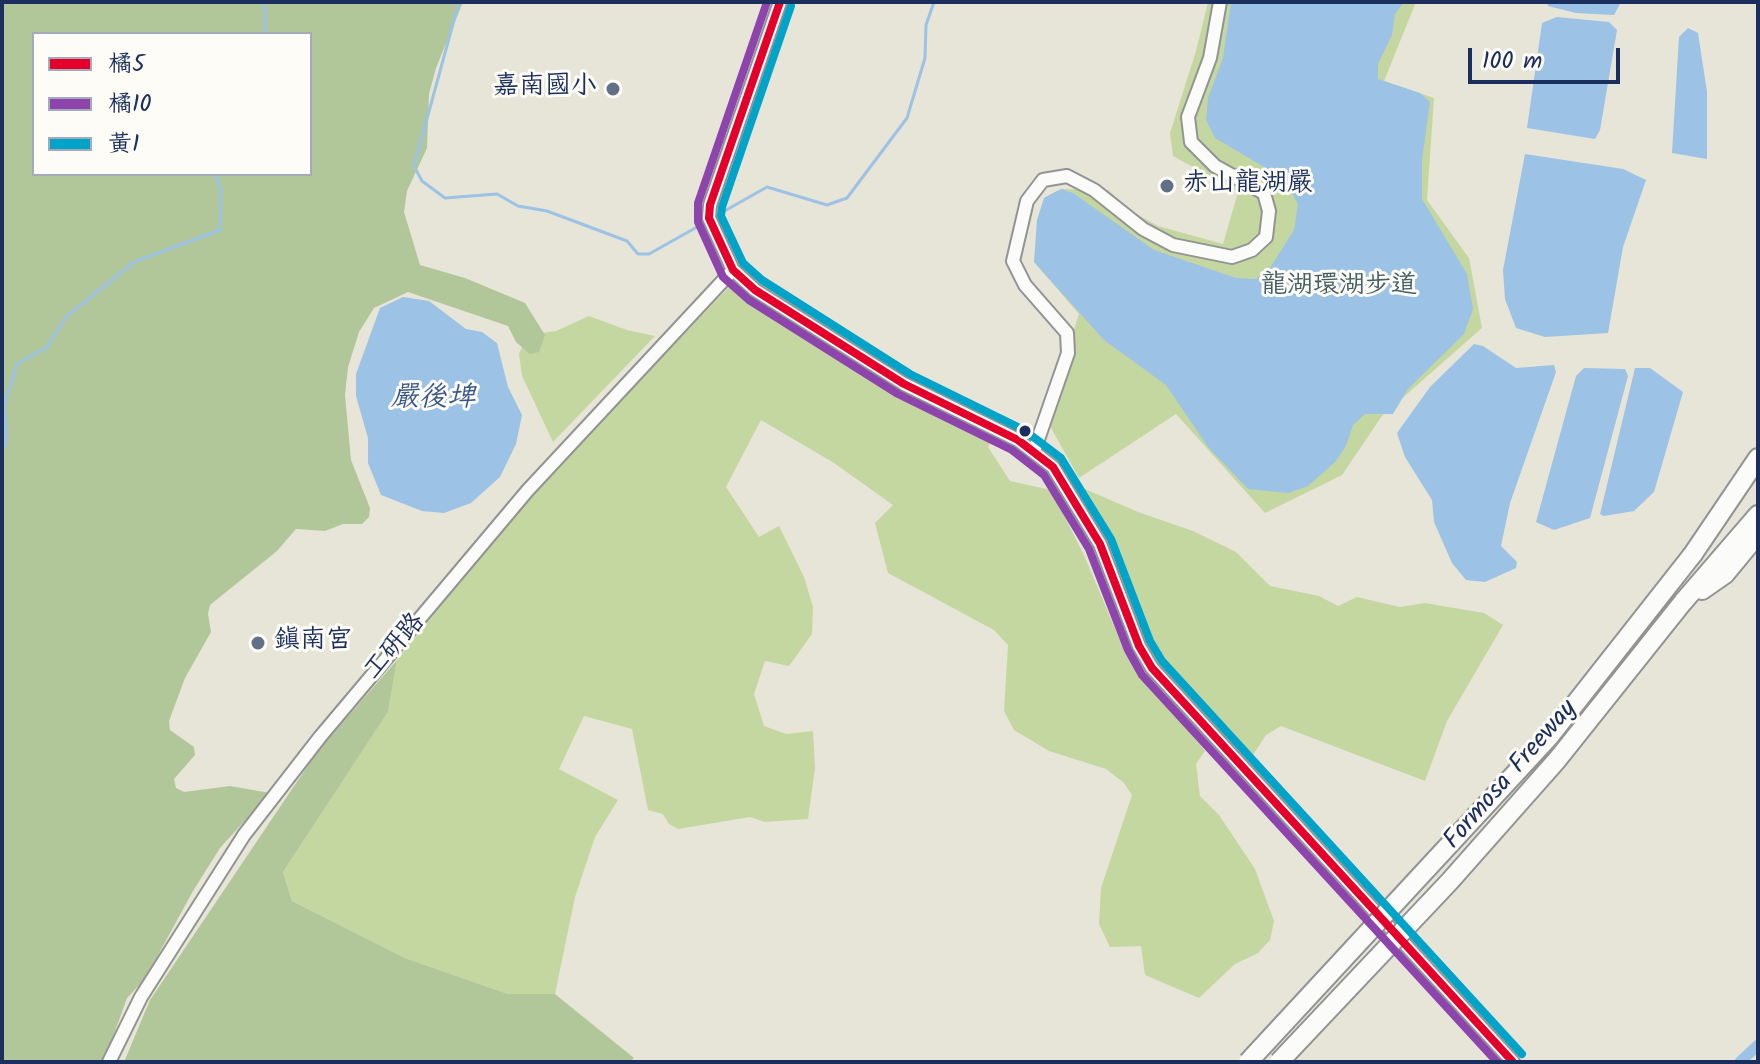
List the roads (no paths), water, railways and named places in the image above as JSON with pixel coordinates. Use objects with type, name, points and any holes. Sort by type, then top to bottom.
[{"type":"highway","points":[[1693,554],[1758,458]]},
{"type":"highway","name":"Formosa Freeway","points":[[1248,1062],[1549,737],[1758,475]]},
{"type":"highway","name":"Formosa Freeway","points":[[1279,1062],[1450,881],[1557,760],[1683,602],[1758,515]]},
{"type":"highway","points":[[1683,602],[1725,574],[1758,534]]},
{"type":"street","points":[[780,2],[710,205],[709,218],[733,270],[755,290],[904,384],[1010,435],[1057,472],[1087,518],[1139,646],[1152,668],[1513,1062]]},
{"type":"street","points":[[1034,451],[1068,353],[1067,333],[1025,285],[1013,261],[1027,201],[1043,180],[1067,176],[1094,190],[1143,229],[1173,245],[1232,257],[1252,250],[1266,237],[1269,211],[1264,193],[1215,166],[1191,142],[1188,117],[1210,58],[1220,2]]},
{"type":"street","name":"工研路","points":[[109,1062],[141,997],[244,835],[320,737],[528,490],[733,270]]},
{"type":"water","name":"龍湖環湖步道","points":[[1231,2],[1404,2],[1395,14],[1392,35],[1378,64],[1378,79],[1420,93],[1430,102],[1422,160],[1422,199],[1467,274],[1473,309],[1464,334],[1408,389],[1393,414],[1365,414],[1353,425],[1346,446],[1335,462],[1308,486],[1288,493],[1248,489],[1208,447],[1166,385],[1104,340],[1034,262],[1037,220],[1044,198],[1061,189],[1073,193],[1154,250],[1236,278],[1256,279],[1270,268],[1294,230],[1298,204],[1284,179],[1215,138],[1206,120],[1208,98],[1223,58]]},
{"type":"water","points":[[1547,2],[1621,2],[1614,15],[1576,13],[1548,6]]},
{"type":"water","points":[[1557,17],[1609,22],[1617,30],[1600,130],[1595,139],[1527,128],[1542,23]]},
{"type":"water","points":[[1688,28],[1698,33],[1707,92],[1707,159],[1672,153],[1679,37]]},
{"type":"water","points":[[1525,154],[1623,169],[1646,180],[1623,247],[1608,333],[1545,337],[1516,328],[1505,299],[1503,270]]},
{"type":"water","name":"嚴後埤","points":[[403,297],[429,301],[466,329],[482,332],[497,343],[508,387],[522,415],[516,444],[500,477],[471,503],[444,513],[422,511],[381,495],[368,463],[368,438],[356,396],[356,374],[380,308]]},
{"type":"water","points":[[1474,344],[1483,346],[1516,368],[1554,365],[1556,372],[1510,503],[1501,546],[1517,562],[1516,568],[1485,582],[1466,580],[1452,563],[1434,522],[1432,500],[1405,457],[1397,433],[1430,387]]},
{"type":"water","points":[[1584,368],[1625,369],[1628,376],[1590,518],[1554,530],[1536,522],[1576,376]]},
{"type":"water","points":[[1635,368],[1650,368],[1683,392],[1654,492],[1634,511],[1604,516],[1600,514]]},
{"type":"waterway","points":[[265,2],[265,32]]},
{"type":"waterway","points":[[459,2],[414,166],[422,181],[445,198],[497,194],[518,206],[547,211],[627,241],[638,254],[649,254],[706,222]]},
{"type":"waterway","points":[[712,218],[767,187],[827,205],[847,198],[907,118],[925,58],[926,25],[934,2]]},
{"type":"waterway","points":[[2,450],[7,440],[4,406],[17,364],[47,347],[66,317],[134,262],[220,230],[221,189],[215,176]]},
{"type":"waterway","points":[[1740,1062],[1758,1045]]},
{"type":"place","name":"嘉南國小","points":[[613,89]]},
{"type":"place","name":"赤山龍湖嚴","points":[[1167,186]]},
{"type":"place","name":"鎮南宮","points":[[258,643]]}]
